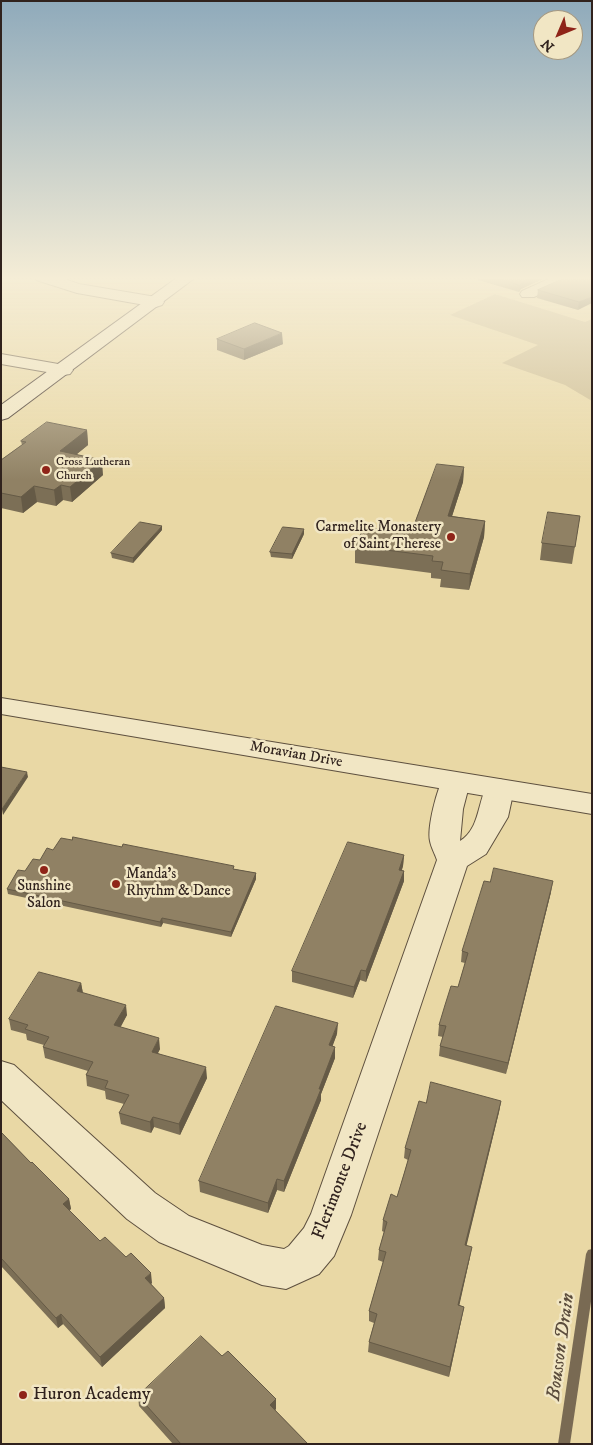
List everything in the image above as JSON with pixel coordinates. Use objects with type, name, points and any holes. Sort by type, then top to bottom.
[{"type":"street","points":[[1,414],[99,344]]},
{"type":"street","points":[[1,359],[64,370]]},
{"type":"street","name":"Moravian Drive","points":[[1,706],[592,804]]},
{"type":"street","points":[[455,782],[448,809],[444,841],[453,860],[475,846],[493,817],[499,789]]},
{"type":"street","name":"Flerimonte Drive","points":[[1,1076],[142,1206],[174,1229],[262,1265],[286,1269],[304,1260],[319,1242],[332,1215],[453,860]]},
{"type":"shaded area","points":[[536,344],[592,344],[592,401],[565,385],[502,363],[538,345]]},
{"type":"building","points":[[232,344],[255,344],[244,349]]},
{"type":"building","name":"Cross Lutheran Church","points":[[47,422],[87,430],[60,451],[102,460],[70,487],[61,485],[54,490],[34,486],[21,497],[1,493],[1,460],[26,442],[21,441]]},
{"type":"building","points":[[437,464],[464,467],[448,516],[485,521],[470,574],[441,570],[443,562],[432,561],[433,556],[355,546],[364,527],[405,532],[408,526],[413,527]]},
{"type":"building","points":[[548,512],[580,516],[575,547],[542,543]]},
{"type":"building","points":[[140,522],[162,526],[133,558],[111,553]]},
{"type":"building","points":[[283,527],[304,529],[292,554],[270,552]]},
{"type":"building","points":[[1,767],[27,772],[2,809],[1,809]]},
{"type":"building","points":[[73,837],[122,847],[123,844],[234,866],[233,869],[256,873],[231,932],[162,918],[160,922],[7,889],[18,870],[25,871],[33,859],[40,860],[47,848],[53,850],[61,838],[72,840]]},
{"type":"building","points":[[348,842],[404,855],[399,870],[404,871],[366,971],[361,970],[354,987],[292,971]]},
{"type":"building","points":[[494,868],[553,881],[508,1063],[440,1046],[446,1026],[439,1025],[445,1005],[451,986],[458,987],[468,953],[462,951],[484,881],[490,882]]},
{"type":"building","points":[[39,972],[81,983],[77,991],[126,1005],[114,1025],[159,1038],[152,1052],[206,1067],[179,1124],[153,1117],[150,1122],[119,1113],[129,1095],[105,1088],[108,1081],[86,1075],[93,1062],[43,1047],[49,1037],[25,1029],[28,1025],[9,1019]]},
{"type":"building","points":[[276,1006],[338,1023],[329,1045],[335,1047],[319,1089],[321,1089],[284,1181],[277,1179],[268,1203],[199,1181]]},
{"type":"building","points":[[431,1082],[501,1101],[465,1245],[472,1247],[458,1305],[464,1307],[450,1367],[369,1342],[377,1314],[369,1311],[386,1252],[379,1250],[387,1222],[383,1220],[391,1194],[397,1197],[411,1150],[405,1148],[419,1101],[426,1103]]},
{"type":"building","points":[[1,1132],[69,1199],[63,1204],[100,1241],[105,1237],[126,1257],[131,1253],[151,1273],[145,1278],[164,1298],[100,1357],[61,1314],[56,1318],[1,1258]]},
{"type":"building","points":[[201,1336],[222,1356],[228,1351],[276,1399],[270,1405],[308,1444],[181,1444],[138,1396]]},
{"type":"waterway","name":"Bousson Drain","points":[[564,1444],[592,1254]]},
{"type":"place","name":"Cross Lutheran Church","points":[[46,470]]},
{"type":"place","name":"Carmelite Monastery of Saint Therese","points":[[451,537]]},
{"type":"place","name":"Sunshine Salon","points":[[44,870]]},
{"type":"place","name":"Manda's Rhythm & Dance","points":[[116,884]]},
{"type":"place","name":"Huron Academy","points":[[23,1395]]}]
